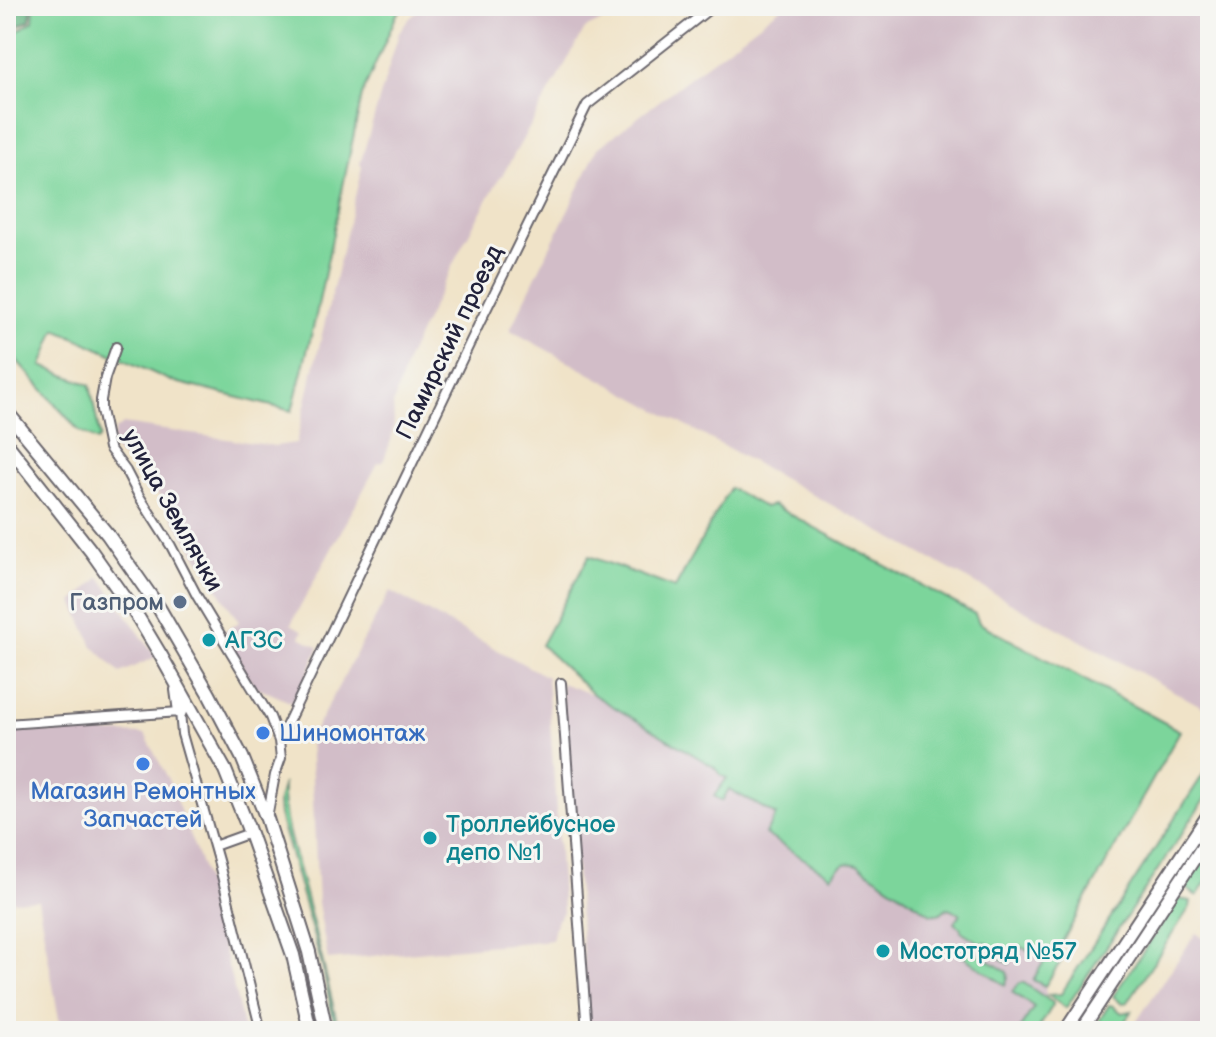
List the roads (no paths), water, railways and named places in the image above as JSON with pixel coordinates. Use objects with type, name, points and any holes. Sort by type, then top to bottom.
[{"type":"highway","points":[[6,411],[108,535],[159,608],[242,757],[267,819],[309,952],[326,1031]]},
{"type":"highway","points":[[6,443],[91,551],[139,619],[225,770],[293,955],[310,1031]]},
{"type":"highway","points":[[176,682],[180,712]]},
{"type":"main road","points":[[1065,1031],[1210,812]]},
{"type":"main road","points":[[1081,1031],[1210,835]]},
{"type":"street","name":"Памирский проезд","points":[[279,741],[587,105],[713,6]]},
{"type":"street","name":"улица Землячки","points":[[116,347],[101,400],[109,448],[171,546],[197,596],[270,717],[279,741]]},
{"type":"street","points":[[561,683],[587,1031]]},
{"type":"street","points":[[6,724],[180,712],[182,734],[261,1031]]},
{"type":"street","points":[[267,819],[281,758],[279,741]]},
{"type":"street","points":[[214,846],[250,833]]},
{"type":"place","name":"Газпром","points":[[180,602]]},
{"type":"place","name":"АГЗС","points":[[209,640]]},
{"type":"place","name":"Шиномонтаж","points":[[263,733]]},
{"type":"place","name":"Магазин Ремонтных Запчастей","points":[[143,764]]},
{"type":"place","name":"Троллейбусное депо №1","points":[[430,838]]},
{"type":"place","name":"Мостотряд №57","points":[[883,951]]}]
